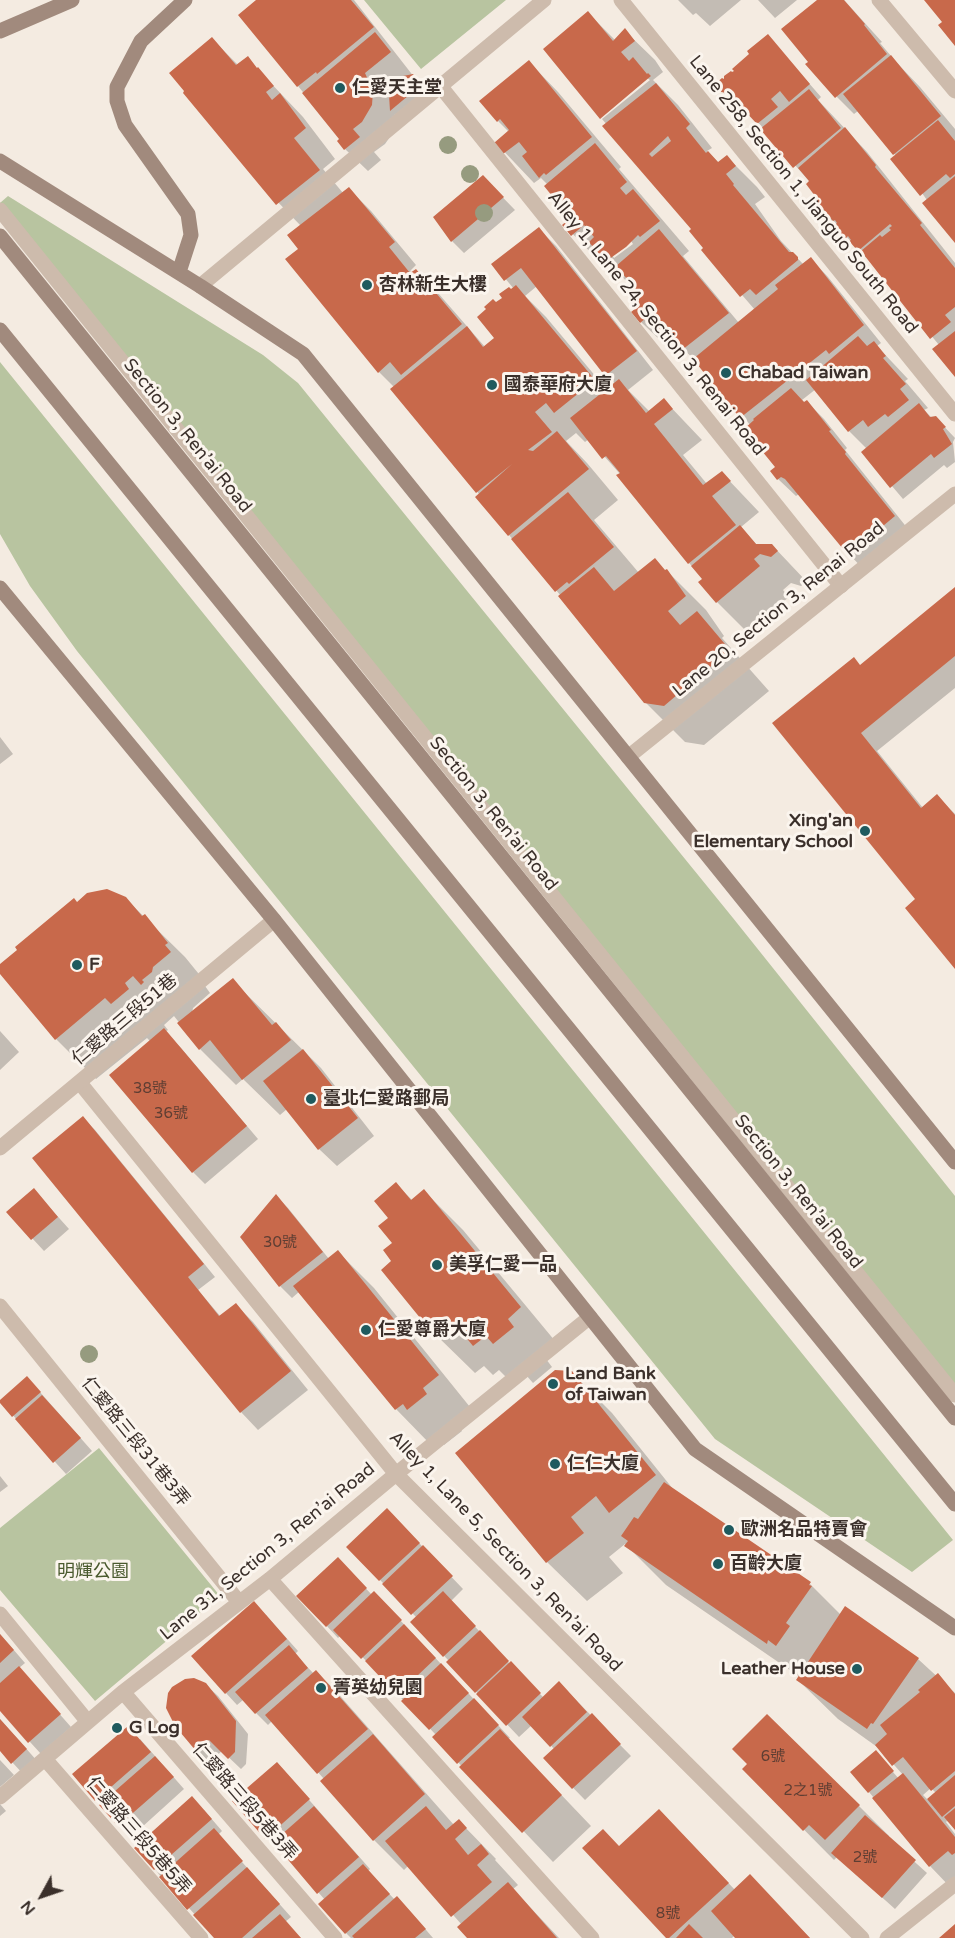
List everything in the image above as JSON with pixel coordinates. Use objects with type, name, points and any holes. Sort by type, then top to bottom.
[{"type":"main road","points":[[0,31],[72,0]]},
{"type":"main road","points":[[179,272],[191,235],[188,214],[125,125],[117,101],[117,87],[141,41],[185,0]]},
{"type":"main road","points":[[0,161],[201,286],[303,354],[955,1162]]},
{"type":"main road","name":"Section 3, Ren’ai Road","points":[[0,236],[955,1418]]},
{"type":"main road","points":[[0,330],[955,1504]]},
{"type":"main road","points":[[0,588],[274,920],[695,1449],[955,1628]]},
{"type":"street","points":[[201,286],[544,0]]},
{"type":"street","name":"Lane 258, Section 1, Jianguo South Road","points":[[621,0],[955,414]]},
{"type":"street","points":[[879,0],[955,91]]},
{"type":"street","name":"Alley 1, Lane 24, Section 3, Renai Road","points":[[441,87],[841,586]]},
{"type":"street","points":[[0,210],[955,1395]]},
{"type":"street","name":"Lane 20, Section 3, Renai Road","points":[[628,757],[955,494]]},
{"type":"street","name":"仁愛路三段51巷","points":[[0,1148],[274,920]]},
{"type":"street","name":"Alley 1, Lane 5, Section 3, Ren’ai Road","points":[[80,1083],[396,1474],[862,1938]]},
{"type":"street","name":"仁愛路三段31巷3弄","points":[[0,1306],[239,1602]]},
{"type":"street","name":"Lane 31, Section 3, Ren’ai Road","points":[[0,1797],[123,1692],[270,1579],[590,1317]]},
{"type":"street","points":[[270,1579],[592,1938]]},
{"type":"street","points":[[0,1614],[88,1722]]},
{"type":"street","name":"仁愛路三段5巷3弄","points":[[123,1692],[335,1938]]},
{"type":"street","name":"仁愛路三段5巷5弄","points":[[45,1759],[201,1938]]},
{"type":"street","points":[[887,1938],[955,1884]]},
{"type":"green space","points":[[364,0],[506,0],[421,69]]},
{"type":"green space","points":[[8,196],[263,355],[298,383],[733,918],[955,1196],[955,1392],[0,203]]},
{"type":"green space","points":[[0,362],[953,1540],[912,1572],[715,1439],[77,651],[30,586],[0,534]]},
{"type":"green space","name":"明輝公園","points":[[99,1448],[220,1596],[95,1701],[0,1590],[0,1528]]},
{"type":"building","points":[[256,0],[351,0],[374,27],[317,74],[316,72],[297,87],[238,15]]},
{"type":"building","points":[[817,0],[844,0],[887,54],[835,98],[805,64],[808,62],[781,29]]},
{"type":"building","points":[[924,0],[955,0],[955,46],[938,25],[942,22]]},
{"type":"building","points":[[588,11],[613,41],[625,28],[635,41],[621,52],[629,61],[633,57],[651,76],[600,119],[543,49]]},
{"type":"building","name":"仁愛天主堂","points":[[375,32],[391,52],[365,73],[373,91],[372,105],[362,122],[353,129],[360,137],[344,150],[337,141],[339,139],[302,93]]},
{"type":"building","points":[[768,34],[810,84],[789,102],[780,91],[771,99],[778,107],[757,124],[728,93],[721,92],[715,85],[720,86],[716,83],[734,71],[732,69],[749,54],[747,51]]},
{"type":"building","points":[[212,37],[236,65],[248,56],[274,86],[266,92],[272,100],[280,93],[306,128],[294,138],[320,170],[276,205],[169,73]]},
{"type":"building","points":[[891,55],[941,116],[893,155],[843,94]]},
{"type":"building","points":[[529,60],[592,137],[546,175],[544,173],[539,178],[522,156],[527,152],[519,142],[503,154],[494,143],[509,130],[500,119],[497,122],[479,101]]},
{"type":"building","points":[[413,74],[421,85],[390,111],[388,79]]},
{"type":"building","points":[[656,83],[690,124],[686,128],[706,153],[708,151],[718,162],[727,155],[736,166],[726,174],[733,185],[789,252],[793,252],[798,257],[798,260],[756,295],[750,289],[740,297],[701,250],[703,248],[689,231],[691,229],[602,126]],"holes":[[[668,136],[671,141],[652,157],[649,154]]]},
{"type":"building","points":[[809,89],[841,128],[793,168],[760,129]]},
{"type":"building","points":[[938,120],[955,141],[955,174],[950,178],[946,174],[920,196],[890,159]]},
{"type":"building","points":[[845,127],[955,268],[955,307],[945,315],[951,322],[930,339],[861,251],[880,235],[882,237],[891,230],[889,228],[892,226],[890,224],[858,251],[849,241],[851,240],[848,236],[845,239],[834,225],[837,223],[835,220],[833,221],[824,210],[821,213],[814,204],[818,200],[806,184],[809,181],[798,168]]},
{"type":"building","points":[[595,143],[627,182],[620,188],[626,195],[633,189],[660,221],[640,237],[638,235],[605,262],[589,242],[594,237],[584,225],[571,236],[562,225],[575,214],[566,203],[561,207],[544,186]]},
{"type":"building","points":[[483,175],[504,197],[451,242],[433,217]]},
{"type":"building","points":[[955,176],[955,243],[922,203]]},
{"type":"building","name":"杏林新生大樓","points":[[349,187],[395,242],[389,247],[410,273],[416,269],[462,324],[401,375],[390,362],[378,373],[285,259],[298,249],[287,235]]},
{"type":"building","points":[[539,227],[637,351],[605,376],[521,268],[504,281],[491,264]]},
{"type":"building","points":[[659,229],[729,313],[682,350],[663,328],[658,332],[646,318],[640,323],[631,312],[640,305],[628,290],[633,286],[616,266]]},
{"type":"building","points":[[811,257],[864,325],[829,354],[826,350],[740,418],[693,359],[778,289],[775,285]]},
{"type":"building","name":"國泰華府大廈","points":[[516,285],[595,380],[554,413],[546,403],[535,412],[552,432],[528,450],[533,451],[557,431],[589,469],[508,536],[475,497],[512,464],[476,493],[390,389],[467,326],[483,347],[494,338],[477,317],[493,299],[496,302],[502,298],[499,294]]},
{"type":"building","points":[[955,331],[955,377],[932,349]]},
{"type":"building","points":[[858,336],[867,346],[874,341],[886,356],[883,358],[906,384],[900,389],[909,400],[888,417],[885,414],[868,427],[863,420],[848,432],[806,380]]},
{"type":"building","points":[[619,379],[646,413],[664,398],[673,409],[654,424],[703,485],[722,471],[731,481],[712,496],[736,525],[688,564],[616,475],[620,473],[606,456],[602,459],[570,418]]},
{"type":"building","points":[[791,388],[804,402],[807,400],[831,430],[829,431],[846,452],[845,454],[895,516],[848,555],[785,479],[781,477],[777,480],[770,471],[775,467],[744,429]]},
{"type":"building","points":[[919,403],[930,417],[936,416],[946,427],[943,429],[952,444],[934,458],[931,454],[890,488],[861,452]]},
{"type":"building","points":[[568,492],[614,547],[569,584],[567,582],[555,592],[511,539]]},
{"type":"building","points":[[740,525],[756,544],[772,544],[778,551],[771,557],[760,554],[754,559],[760,566],[716,603],[698,582],[702,579],[691,566]]},
{"type":"building","points":[[655,558],[665,570],[667,569],[686,596],[668,611],[680,625],[697,611],[730,650],[664,706],[644,703],[558,596],[594,567],[614,591]]},
{"type":"building","points":[[955,587],[955,656],[861,733],[921,808],[937,794],[955,815],[955,969],[905,908],[915,899],[772,723],[854,657],[860,665]]},
{"type":"building","name":"F","points":[[107,889],[126,897],[142,916],[145,914],[168,943],[165,945],[171,952],[153,967],[152,972],[142,980],[144,982],[141,985],[133,976],[125,983],[129,989],[111,1004],[105,998],[55,1040],[0,974],[0,964],[17,950],[15,947],[74,898],[77,902],[87,893]]},
{"type":"building","points":[[233,978],[272,1025],[276,1022],[291,1040],[242,1080],[210,1040],[199,1050],[177,1023]]},
{"type":"building","points":[[164,1028],[247,1126],[192,1173],[109,1075]]},
{"type":"building","name":"臺北仁愛路郵局","points":[[303,1049],[358,1118],[318,1150],[263,1081]]},
{"type":"building","points":[[83,1116],[204,1264],[188,1277],[219,1316],[236,1303],[291,1371],[240,1413],[32,1158]]},
{"type":"building","name":"美孚仁愛一品","points":[[396,1182],[411,1200],[424,1189],[521,1307],[508,1319],[514,1327],[493,1344],[486,1336],[473,1346],[460,1330],[452,1336],[444,1326],[434,1335],[381,1270],[391,1261],[383,1250],[392,1243],[378,1226],[388,1218],[374,1201]]},
{"type":"building","points":[[34,1188],[58,1217],[31,1240],[6,1212]]},
{"type":"building","points":[[276,1194],[323,1252],[279,1287],[240,1237]]},
{"type":"building","name":"仁愛尊爵大廈","points":[[338,1250],[439,1375],[423,1388],[427,1394],[407,1410],[403,1404],[395,1410],[293,1286]]},
{"type":"building","name":"仁仁大廈","points":[[555,1370],[572,1371],[656,1475],[609,1513],[596,1496],[571,1517],[584,1533],[546,1563],[455,1453]]},
{"type":"building","points":[[27,1376],[41,1392],[12,1417],[0,1400]]},
{"type":"building","points":[[42,1395],[81,1438],[53,1463],[15,1419]]},
{"type":"building","name":"百齡大廈","points":[[664,1482],[811,1582],[809,1585],[812,1586],[786,1623],[790,1626],[776,1646],[768,1640],[767,1644],[624,1546],[628,1541],[621,1536],[634,1517],[638,1519]]},
{"type":"building","points":[[387,1508],[420,1543],[379,1581],[346,1547]]},
{"type":"building","points":[[423,1545],[453,1576],[411,1615],[382,1584]]},
{"type":"building","points":[[338,1557],[367,1588],[326,1627],[296,1596]]},
{"type":"building","points":[[374,1591],[402,1620],[361,1659],[333,1630]]},
{"type":"building","points":[[443,1591],[476,1626],[443,1657],[410,1622]]},
{"type":"building","points":[[254,1601],[287,1639],[225,1694],[191,1656]]},
{"type":"building","name":"Leather House","points":[[845,1606],[919,1658],[873,1724],[871,1723],[867,1729],[796,1680]]},
{"type":"building","points":[[404,1624],[436,1658],[397,1695],[365,1661]]},
{"type":"building","points":[[480,1630],[509,1661],[475,1693],[446,1662]]},
{"type":"building","points":[[0,1634],[14,1650],[0,1663]]},
{"type":"building","points":[[289,1645],[308,1668],[255,1714],[235,1692]]},
{"type":"building","points":[[511,1661],[541,1693],[506,1726],[476,1694]]},
{"type":"building","points":[[441,1663],[469,1693],[429,1730],[401,1701]]},
{"type":"building","points":[[19,1666],[61,1714],[28,1743],[0,1711],[0,1683]]},
{"type":"building","points":[[316,1670],[368,1729],[317,1774],[265,1715]]},
{"type":"building","points":[[938,1673],[955,1694],[955,1771],[931,1791],[903,1757],[892,1766],[875,1745],[887,1734],[880,1725],[920,1692],[918,1690]]},
{"type":"building","points":[[194,1678],[206,1683],[236,1721],[235,1752],[228,1759],[209,1740],[196,1751],[175,1726],[166,1708],[168,1693],[172,1687],[185,1679]]},
{"type":"building","points":[[559,1681],[587,1712],[550,1747],[522,1717]]},
{"type":"building","points":[[474,1698],[499,1725],[457,1764],[432,1737]]},
{"type":"building","points":[[592,1713],[621,1744],[572,1789],[543,1758]]},
{"type":"building","points":[[767,1714],[860,1805],[825,1840],[809,1825],[803,1831],[742,1769],[747,1764],[732,1749]]},
{"type":"building","points":[[0,1719],[27,1749],[11,1764],[0,1751]]},
{"type":"building","points":[[128,1726],[151,1752],[95,1801],[72,1774]]},
{"type":"building","points":[[500,1729],[562,1795],[522,1833],[459,1767]]},
{"type":"building","points":[[373,1734],[425,1794],[373,1841],[320,1781]]},
{"type":"building","points":[[876,1750],[894,1771],[868,1793],[850,1772]]},
{"type":"building","points":[[155,1756],[174,1777],[118,1826],[99,1805]]},
{"type":"building","points":[[277,1762],[310,1799],[265,1839],[232,1801]]},
{"type":"building","points":[[903,1773],[955,1837],[955,1853],[952,1855],[948,1851],[929,1867],[872,1798]]},
{"type":"building","points":[[955,1775],[955,1806],[942,1817],[927,1799]]},
{"type":"building","points":[[192,1796],[212,1819],[154,1870],[134,1848]]},
{"type":"building","points":[[314,1806],[359,1857],[317,1894],[273,1842]]},
{"type":"building","points":[[426,1806],[446,1830],[459,1819],[467,1828],[455,1839],[468,1855],[481,1844],[489,1854],[477,1865],[492,1882],[451,1917],[385,1841]]},
{"type":"building","points":[[955,1808],[955,1830],[944,1817]]},
{"type":"building","points":[[659,1809],[729,1883],[669,1938],[666,1938],[582,1848],[603,1829],[619,1846]]},
{"type":"building","points":[[865,1815],[916,1860],[882,1898],[831,1853]]},
{"type":"building","points":[[214,1828],[243,1861],[187,1910],[159,1877]]},
{"type":"building","points":[[363,1864],[390,1894],[345,1934],[318,1904]]},
{"type":"building","points":[[247,1867],[280,1904],[242,1938],[214,1938],[193,1915]]},
{"type":"building","points":[[750,1874],[810,1938],[735,1938],[711,1911]]},
{"type":"building","points":[[508,1882],[557,1938],[467,1938],[457,1927]]},
{"type":"building","points":[[397,1896],[426,1929],[415,1938],[354,1938],[352,1936]]},
{"type":"building","points":[[280,1914],[301,1938],[252,1938]]},
{"type":"building","points":[[689,1924],[703,1938],[676,1938]]},
{"type":"building","points":[[955,1924],[955,1938],[939,1938]]},
{"type":"place","name":"仁愛天主堂","points":[[340,88]]},
{"type":"place","name":"杏林新生大樓","points":[[367,285]]},
{"type":"place","name":"Chabad Taiwan","points":[[726,373]]},
{"type":"place","name":"國泰華府大廈","points":[[492,385]]},
{"type":"place","name":"Xing'an Elementary School","points":[[865,831]]},
{"type":"place","name":"F","points":[[77,965]]},
{"type":"place","name":"臺北仁愛路郵局","points":[[311,1099]]},
{"type":"place","name":"美孚仁愛一品","points":[[437,1265]]},
{"type":"place","name":"仁愛尊爵大廈","points":[[366,1330]]},
{"type":"place","name":"Land Bank of Taiwan","points":[[553,1384]]},
{"type":"place","name":"仁仁大廈","points":[[555,1464]]},
{"type":"place","name":"歐洲名品特賣會","points":[[729,1530]]},
{"type":"place","name":"百齡大廈","points":[[718,1564]]},
{"type":"place","name":"Leather House","points":[[857,1669]]},
{"type":"place","name":"菁英幼兒園","points":[[321,1688]]},
{"type":"place","name":"G Log","points":[[117,1728]]}]
